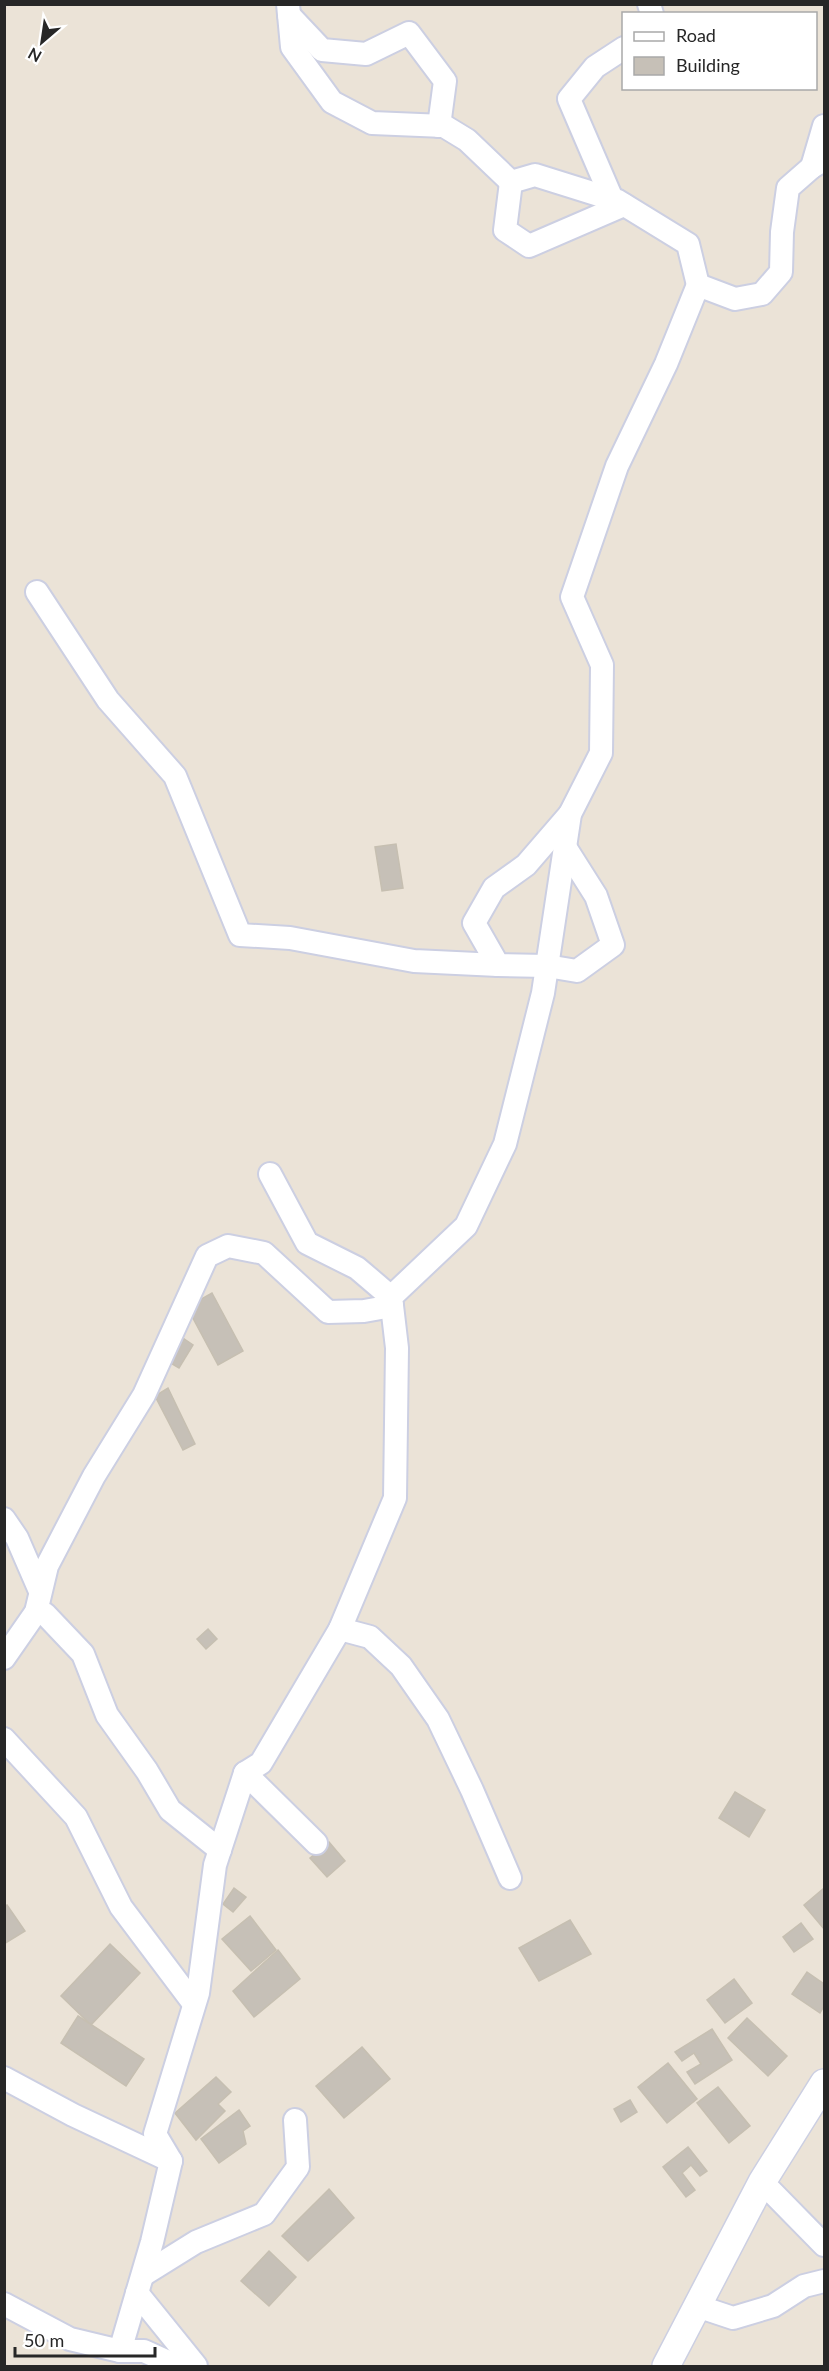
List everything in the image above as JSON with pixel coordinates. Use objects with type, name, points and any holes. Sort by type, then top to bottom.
[{"type":"street","points":[[288,10],[322,50],[366,54],[409,33],[445,81],[439,126]]},
{"type":"street","points":[[288,10],[292,47],[332,102],[372,123],[439,126],[467,140],[511,182]]},
{"type":"street","points":[[618,202],[568,99],[595,67],[622,49]]},
{"type":"street","points":[[698,285],[735,298],[762,294],[781,272],[782,232],[788,188],[818,164],[825,126]]},
{"type":"street","points":[[498,965],[474,923],[494,888],[526,865],[570,814],[601,753],[602,665],[572,597],[617,466],[666,364],[698,285],[688,244],[618,202],[535,175],[511,182]]},
{"type":"street","points":[[511,182],[505,230],[529,246],[618,202]]},
{"type":"street","points":[[37,592],[108,700],[175,776],[240,935],[290,938],[414,961],[547,966],[577,971],[613,945],[596,896],[565,848]]},
{"type":"street","points":[[4,1658],[38,1602],[47,1566],[94,1476],[144,1395],[207,1256],[228,1246],[264,1254],[328,1312],[364,1311],[391,1302],[466,1226],[505,1144],[543,993],[570,814]]},
{"type":"street","points":[[118,2359],[140,2284],[171,2161],[155,2134],[198,1993],[214,1865],[245,1773],[261,1763],[340,1629],[395,1498],[397,1348],[391,1302],[357,1268],[307,1243],[270,1174]]},
{"type":"street","points":[[4,1520],[17,1538],[38,1602],[45,1614],[83,1654],[107,1715],[147,1771],[170,1810],[220,1850]]},
{"type":"street","points":[[340,1629],[370,1636],[401,1666],[438,1719],[510,1878]]},
{"type":"street","points":[[4,1739],[76,1818],[120,1907],[194,2004]]},
{"type":"street","points":[[245,1773],[316,1843]]},
{"type":"street","points":[[4,2078],[73,2115],[171,2161]]},
{"type":"street","points":[[666,2367],[762,2181],[825,2083]]},
{"type":"street","points":[[140,2284],[196,2242],[264,2214],[298,2167],[295,2120]]},
{"type":"street","points":[[771,2191],[825,2245]]},
{"type":"street","points":[[709,2310],[733,2318],[773,2306],[804,2286],[825,2281]]},
{"type":"street","points":[[140,2284],[196,2367]]},
{"type":"street","points":[[4,2304],[70,2339],[118,2359],[144,2351],[177,2367]]},
{"type":"building","points":[[396,844],[403,888],[382,891],[375,847]]},
{"type":"building","points":[[212,1293],[243,1351],[218,1365],[187,1307]]},
{"type":"building","points":[[177,1334],[193,1345],[179,1368],[162,1358]]},
{"type":"building","points":[[168,1388],[195,1444],[183,1450],[155,1396]]},
{"type":"building","points":[[208,1629],[217,1639],[206,1649],[197,1639]]},
{"type":"building","points":[[735,1792],[765,1810],[749,1837],[719,1818]]},
{"type":"building","points":[[329,1842],[345,1861],[327,1877],[310,1858]]},
{"type":"building","points":[[234,1888],[246,1897],[233,1912],[223,1904]]},
{"type":"building","points":[[824,1888],[824,1929],[804,1905]]},
{"type":"building","points":[[7,1905],[25,1931],[4,1944],[4,1907]]},
{"type":"building","points":[[250,1916],[276,1950],[251,1971],[222,1939]]},
{"type":"building","points":[[570,1920],[591,1954],[539,1981],[519,1948]]},
{"type":"building","points":[[801,1923],[813,1939],[794,1952],[783,1937]]},
{"type":"building","points":[[110,1944],[140,1973],[91,2025],[61,1996]]},
{"type":"building","points":[[278,1950],[300,1979],[254,2017],[233,1991]]},
{"type":"building","points":[[807,1972],[824,1984],[824,2006],[820,2013],[792,1994]]},
{"type":"building","points":[[734,1979],[752,2003],[725,2023],[707,2000]]},
{"type":"building","points":[[78,2016],[144,2059],[126,2086],[61,2043]]},
{"type":"building","points":[[747,2018],[787,2056],[768,2076],[728,2038]]},
{"type":"building","points":[[712,2029],[732,2060],[695,2084],[687,2072],[701,2064],[694,2053],[682,2061],[675,2052]]},
{"type":"building","points":[[362,2047],[390,2079],[344,2118],[316,2086]]},
{"type":"building","points":[[668,2063],[697,2099],[667,2123],[638,2087]]},
{"type":"building","points":[[216,2077],[231,2092],[218,2104],[225,2111],[196,2140],[175,2113]]},
{"type":"building","points":[[718,2087],[750,2126],[729,2143],[697,2103]]},
{"type":"building","points":[[630,2100],[637,2112],[621,2122],[614,2109]]},
{"type":"building","points":[[239,2110],[250,2126],[243,2131],[246,2144],[219,2163],[201,2139]]},
{"type":"building","points":[[688,2147],[707,2171],[700,2176],[691,2165],[682,2173],[695,2190],[686,2197],[663,2167]]},
{"type":"building","points":[[329,2189],[354,2218],[308,2261],[282,2236]]},
{"type":"building","points":[[269,2251],[296,2277],[269,2306],[241,2281]]}]
